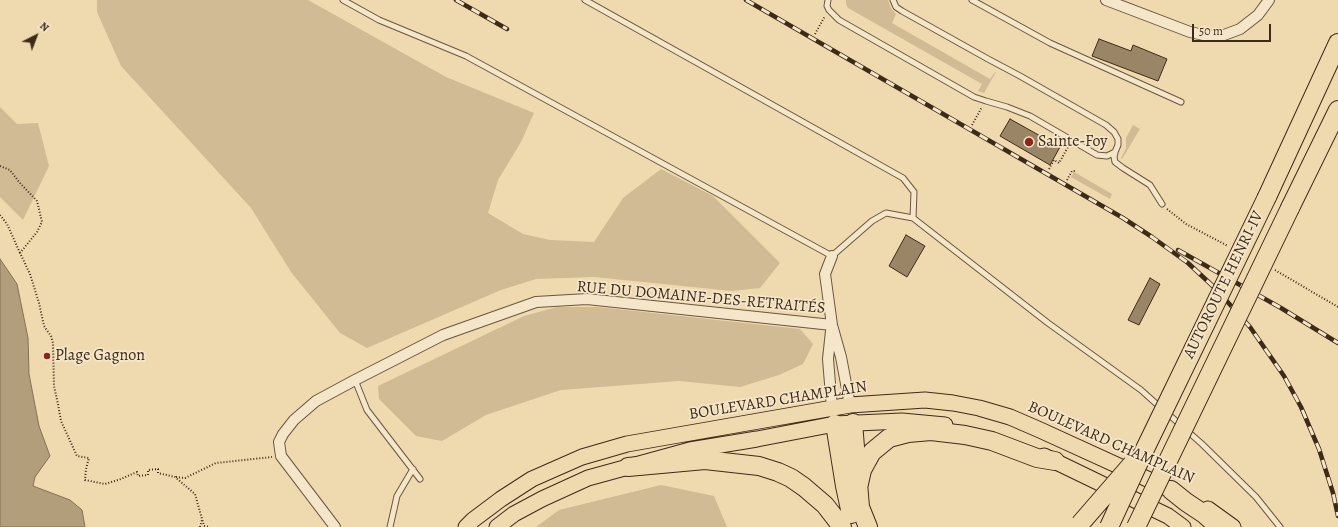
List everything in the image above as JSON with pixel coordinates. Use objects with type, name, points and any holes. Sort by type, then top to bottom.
[{"type":"highway","name":"AUTOROUTE HENRI-IV","points":[[1109,527],[1338,43]]},
{"type":"highway","name":"AUTOROUTE HENRI-IV","points":[[1136,527],[1338,110]]},
{"type":"highway","points":[[834,416],[845,486],[855,527]]},
{"type":"highway","points":[[853,423],[860,507],[868,527]]},
{"type":"highway","points":[[858,488],[862,470],[872,452],[889,438],[908,433],[931,431],[965,435],[992,442],[1037,458],[1055,461]]},
{"type":"highway","points":[[1079,526],[1144,451]]},
{"type":"highway","points":[[628,467],[705,460],[759,466],[791,478],[804,487],[825,505],[842,527]]},
{"type":"highway","points":[[1171,490],[1219,527]]},
{"type":"main road","name":"BOULEVARD CHAMPLAIN","points":[[497,527],[514,514],[548,496],[588,478],[690,450],[758,439],[834,416],[850,405],[925,400],[979,408],[1010,417],[1195,501],[1218,514],[1233,527]]},
{"type":"main road","points":[[850,405],[853,423]]},
{"type":"main road","name":"BOULEVARD CHAMPLAIN","points":[[466,527],[501,499],[532,479],[582,457],[627,444],[834,416],[853,423],[902,421],[954,426],[987,433],[1055,461],[1168,516],[1183,527]]},
{"type":"street","points":[[1106,0],[1190,32],[1208,36],[1224,35],[1240,29],[1258,15],[1269,0]]},
{"type":"street","name":"RUE DU DOMAINE-DES-RETRAITÉS","points":[[832,256],[826,274],[832,325],[850,405]]},
{"type":"street","name":"RUE DU DOMAINE-DES-RETRAITÉS","points":[[281,456],[280,442],[283,434],[294,420],[316,401],[443,335],[536,302],[587,299],[832,325]]},
{"type":"street","name":"RUE DU DOMAINE-DES-RETRAITÉS","points":[[832,325],[828,360],[834,416]]},
{"type":"street","points":[[281,456],[335,527]]},
{"type":"lane","points":[[343,0],[379,20],[466,56],[832,256],[872,220],[886,213],[913,218],[1048,323],[1141,390],[1202,444],[1256,498],[1280,527]]},
{"type":"lane","points":[[585,0],[903,178],[914,192],[913,218]]},
{"type":"lane","points":[[828,0],[827,6],[829,10],[839,20],[974,97],[986,102],[1007,106],[1020,112],[1041,122],[1098,155],[1107,156],[1115,152]]},
{"type":"lane","points":[[893,0],[896,7],[902,11],[1106,125],[1114,132],[1118,139],[1114,160],[1118,165],[1150,185],[1162,204]]},
{"type":"lane","points":[[972,0],[1050,43],[1181,102]]},
{"type":"lane","points":[[355,380],[366,410],[420,479]]},
{"type":"lane","points":[[390,527],[397,496],[413,469]]},
{"type":"path","points":[[815,34],[829,10]]},
{"type":"path","points":[[972,125],[986,102]]},
{"type":"path","points":[[1049,169],[1054,160],[1059,163],[1072,140]]},
{"type":"path","points":[[0,166],[10,170],[19,182],[38,201],[42,222],[37,232],[20,253]]},
{"type":"path","points":[[1067,180],[1072,171],[1075,171]]},
{"type":"path","points":[[0,215],[7,224],[30,274],[40,304],[44,326],[51,336],[53,343],[54,386],[61,421],[77,456],[89,458],[85,480],[105,484],[117,481],[137,472],[138,476],[148,475],[148,470],[158,469],[158,474],[185,478],[216,463],[281,456]]},
{"type":"path","points":[[175,477],[195,494],[204,526],[210,527]]},
{"type":"path","points":[[200,527],[202,520]]},
{"type":"shaded area","points":[[97,0],[308,0],[446,77],[534,113],[521,142],[498,180],[488,213],[523,234],[550,240],[594,242],[623,198],[661,169],[713,196],[780,263],[760,288],[732,291],[594,277],[536,279],[501,290],[367,348],[340,333],[291,272],[251,208],[121,66],[97,12]]},
{"type":"shaded area","points":[[846,0],[888,0],[891,8],[896,14],[892,23],[990,79],[996,72],[984,93],[978,91],[982,84],[848,8]]},
{"type":"shaded area","points":[[0,107],[17,124],[38,123],[49,166],[23,220],[0,197]]},
{"type":"shaded area","points":[[1133,125],[1140,129],[1122,159],[1121,158],[1126,148],[1126,138]]},
{"type":"shaded area","points":[[1074,172],[1112,194],[1110,199],[1071,177]]},
{"type":"shaded area","points":[[0,259],[17,284],[28,338],[29,374],[39,426],[50,456],[35,477],[33,486],[70,500],[82,510],[85,527],[0,527]]},
{"type":"shaded area","points":[[557,307],[598,307],[800,329],[813,344],[803,364],[779,375],[740,387],[679,381],[561,390],[486,415],[442,441],[416,436],[379,399],[378,386],[524,316]]},
{"type":"shaded area","points":[[661,485],[714,496],[727,527],[536,527],[559,510]]},
{"type":"building","points":[[1099,39],[1131,51],[1133,45],[1167,59],[1158,81],[1092,56]]},
{"type":"building","points":[[1010,119],[1060,147],[1050,165],[1000,136]]},
{"type":"building","points":[[906,235],[925,246],[907,277],[889,266]]},
{"type":"building","points":[[1150,278],[1160,284],[1139,325],[1128,320]]},
{"type":"railway","points":[[456,0],[507,29]]},
{"type":"railway","points":[[746,0],[1123,218],[1188,263],[1216,289],[1250,327],[1284,376],[1301,407],[1319,449],[1333,493],[1338,516]]},
{"type":"railway","points":[[1178,250],[1281,308],[1338,343]]},
{"type":"place","name":"Sainte-Foy","points":[[1029,142]]},
{"type":"place","name":"Plage Gagnon","points":[[47,356]]}]
